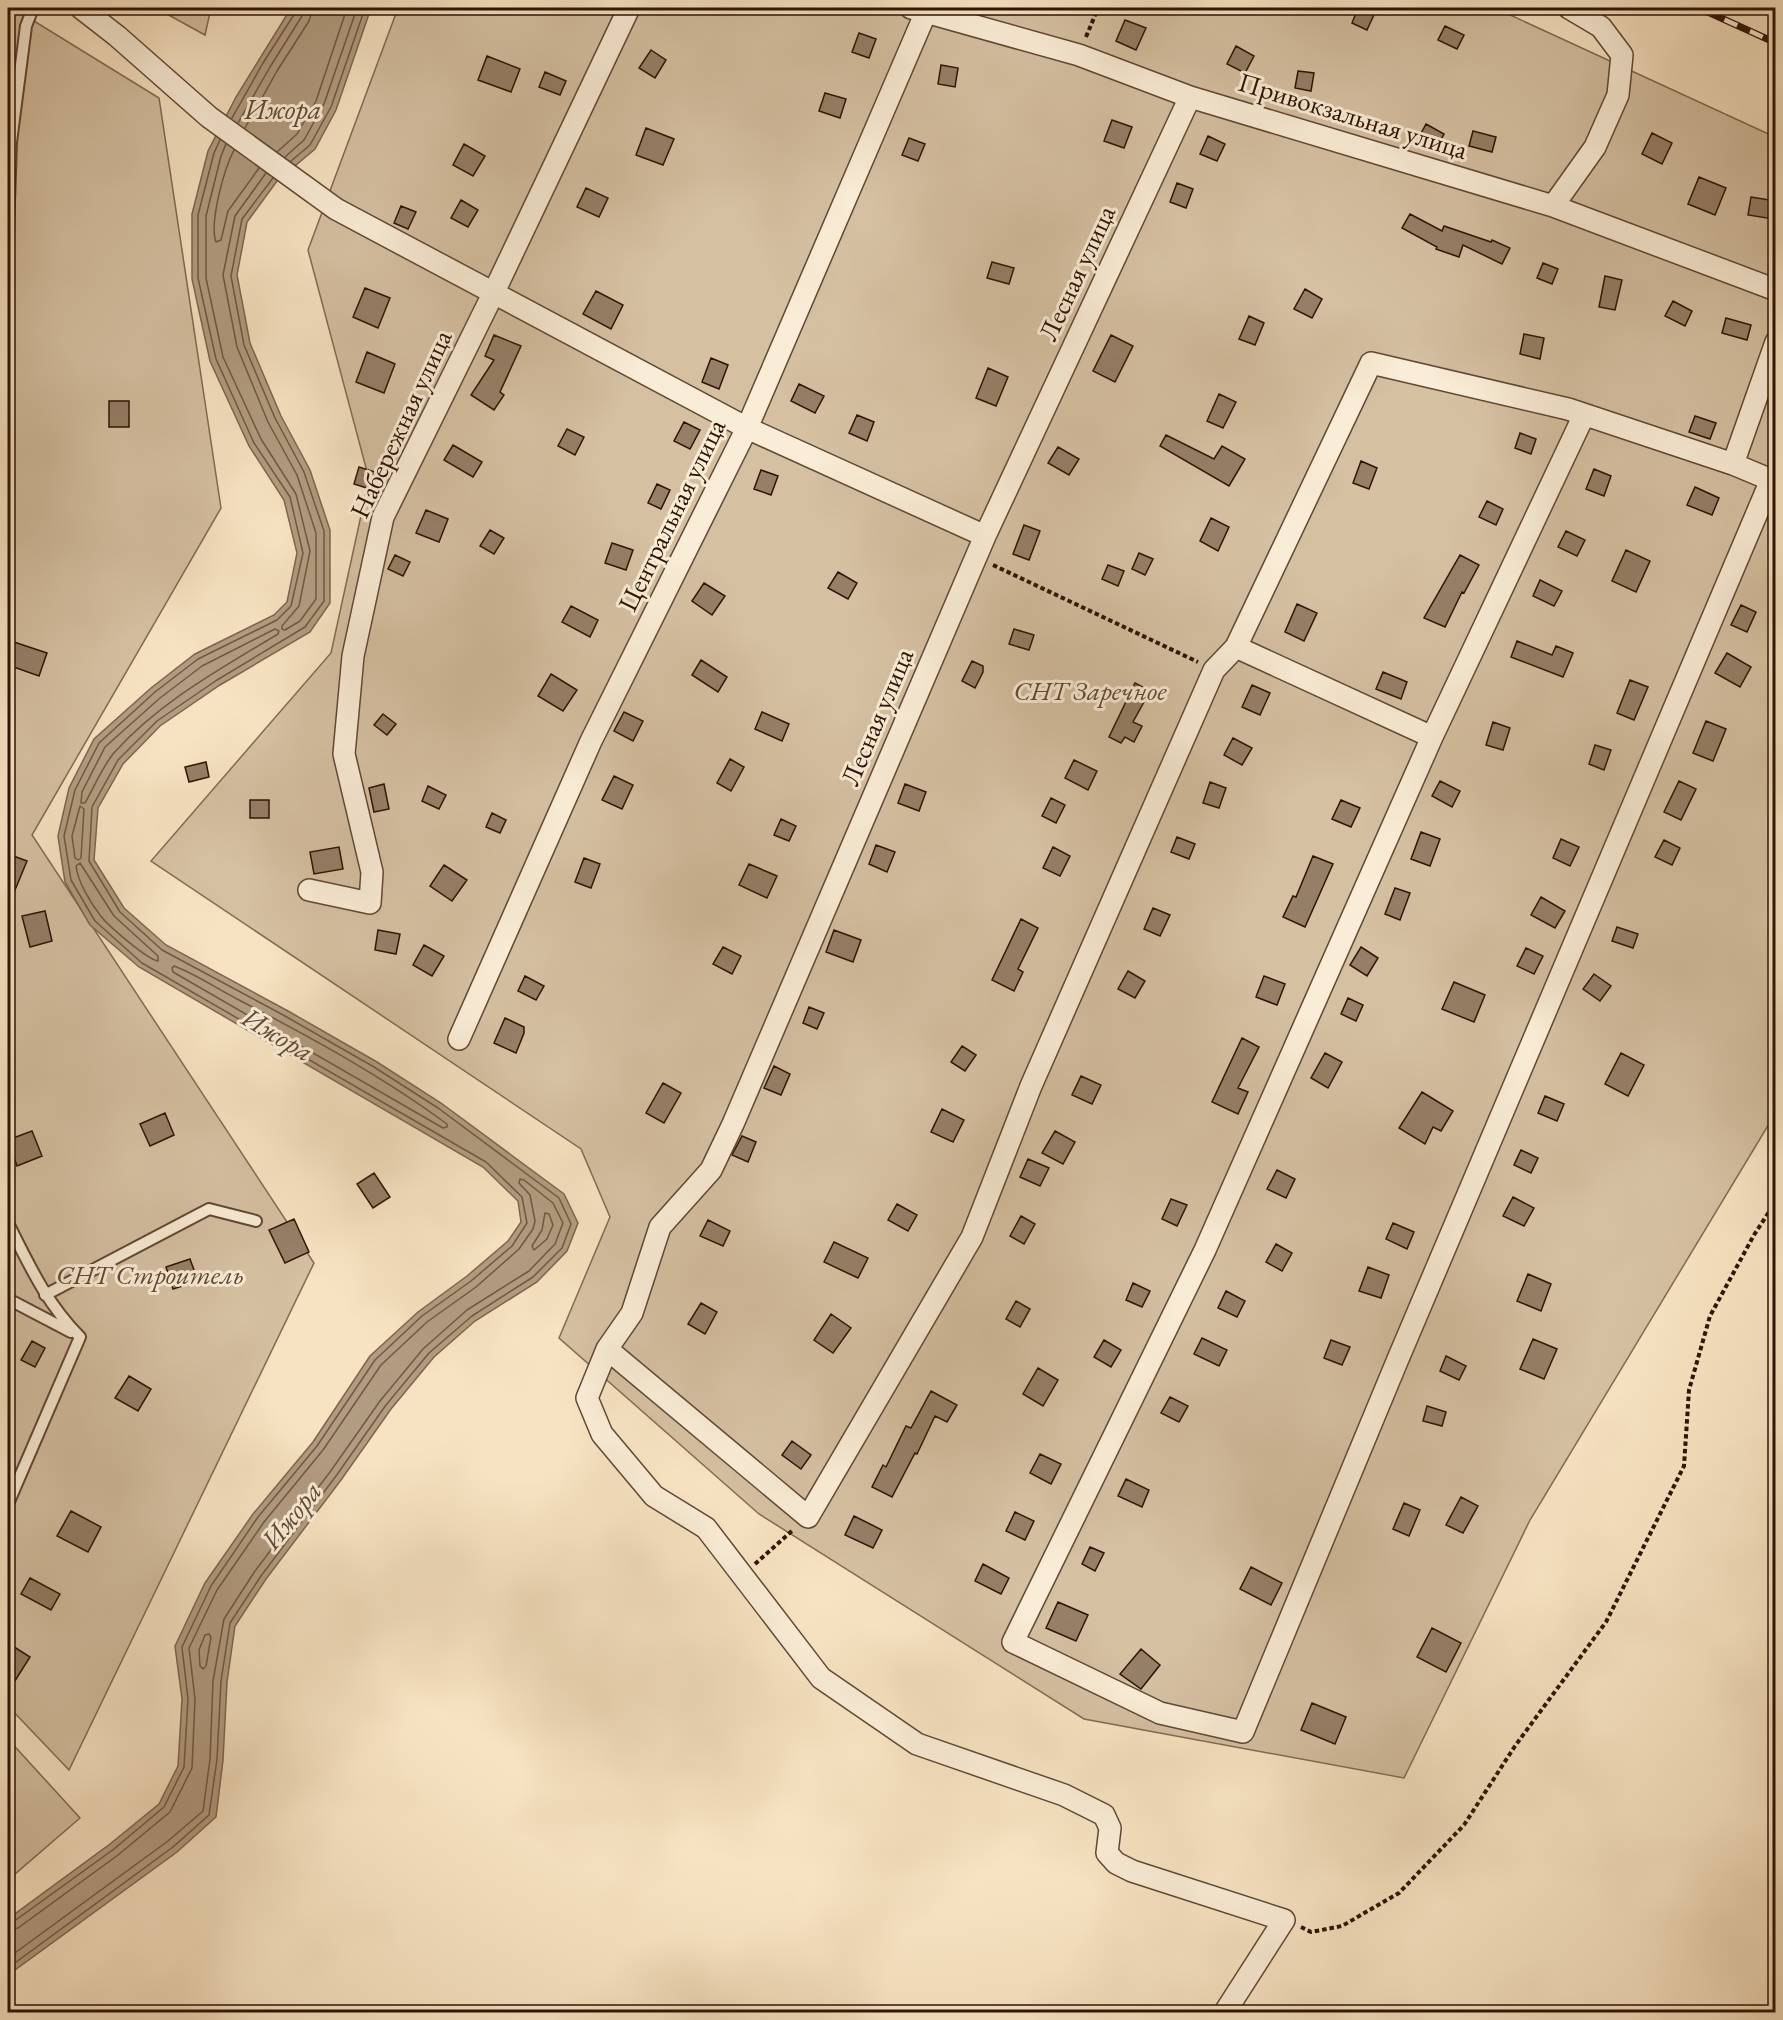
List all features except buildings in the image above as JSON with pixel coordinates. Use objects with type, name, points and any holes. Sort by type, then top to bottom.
[{"type":"street","points":[[81,8],[117,36],[209,117],[336,209],[747,428],[986,536]]},
{"type":"street","name":"Набережная улица","points":[[309,890],[370,903],[372,872],[344,754],[353,657],[383,517],[493,294],[629,8]]},
{"type":"street","points":[[1553,206],[1600,137],[1618,95],[1622,54],[1601,27],[1569,8]]},
{"type":"street","name":"Привокзальная улица","points":[[919,10],[1079,54],[1190,97],[1553,206],[1776,290]]},
{"type":"street","name":"Центральная улица","points":[[459,1039],[591,741],[747,428],[919,10]]},
{"type":"street","name":"Лесная улица","points":[[1190,97],[986,536],[733,1125],[711,1170],[660,1227],[633,1313],[607,1349],[587,1398],[602,1434],[654,1496],[706,1528],[821,1678],[917,1744],[1064,1795],[1104,1815],[1110,1828],[1107,1853],[1116,1863],[1132,1871],[1284,1920]]},
{"type":"street","points":[[1733,464],[1776,342]]},
{"type":"street","points":[[607,1349],[808,1517],[972,1237],[1031,1086],[1214,670],[1236,647],[1371,363],[1584,415],[1733,464],[1773,481],[1398,1359],[1243,1732],[1160,1713],[1013,1642],[1205,1250],[1432,737],[1584,415]]},
{"type":"street","points":[[1236,647],[1432,737]]},
{"type":"street","points":[[1225,2013],[1284,1920]]},
{"type":"lane","points":[[8,233],[9,141],[26,26],[33,8]]},
{"type":"lane","points":[[45,1295],[209,1209],[256,1221]]},
{"type":"lane","points":[[8,1223],[45,1295],[80,1337]]},
{"type":"lane","points":[[8,1299],[80,1337]]},
{"type":"lane","points":[[8,1504],[80,1337]]},
{"type":"path","points":[[1079,54],[1098,8]]},
{"type":"path","points":[[986,536],[992,565],[1214,670]]},
{"type":"path","points":[[1284,1920],[1311,1932],[1342,1926],[1399,1893],[1464,1825],[1515,1746],[1606,1622],[1684,1466],[1689,1390],[1710,1316],[1754,1235],[1776,1201]]},
{"type":"path","points":[[743,1574],[808,1517]]},
{"type":"green space","name":"СНТ Строитель","points":[[8,8],[13,8],[159,98],[221,508],[32,835],[314,1263],[69,1770],[8,1706]]},
{"type":"green space","points":[[156,8],[211,8],[205,35]]},
{"type":"green space","name":"СНТ Заречное","points":[[398,8],[1495,8],[1775,137],[1775,1114],[1530,1520],[1404,1778],[1084,1719],[759,1514],[559,1338],[610,1217],[581,1149],[151,861],[331,653],[369,479],[308,250]]},
{"type":"green space","points":[[8,1739],[80,1818],[8,1880]]},
{"type":"water","name":"Ижора","points":[[291,8],[371,8],[336,110],[315,149],[277,181],[247,222],[237,275],[250,343],[281,416],[310,470],[330,530],[330,603],[310,632],[220,685],[160,726],[123,764],[98,808],[94,860],[124,908],[166,945],[377,1062],[441,1103],[564,1194],[578,1223],[567,1251],[537,1282],[475,1321],[434,1357],[391,1409],[266,1579],[235,1626],[227,1682],[223,1760],[216,1817],[177,1852],[8,1975],[8,1919],[110,1844],[159,1804],[178,1766],[182,1699],[175,1646],[205,1583],[253,1514],[313,1442],[370,1356],[418,1312],[467,1276],[508,1241],[521,1222],[518,1201],[483,1167],[139,967],[90,925],[65,882],[58,836],[69,788],[94,739],[151,688],[195,654],[274,615],[287,602],[297,553],[284,500],[249,446],[210,361],[192,279],[192,214],[208,151],[236,97]]},
{"type":"railway","points":[[1699,8],[1776,43]]}]
